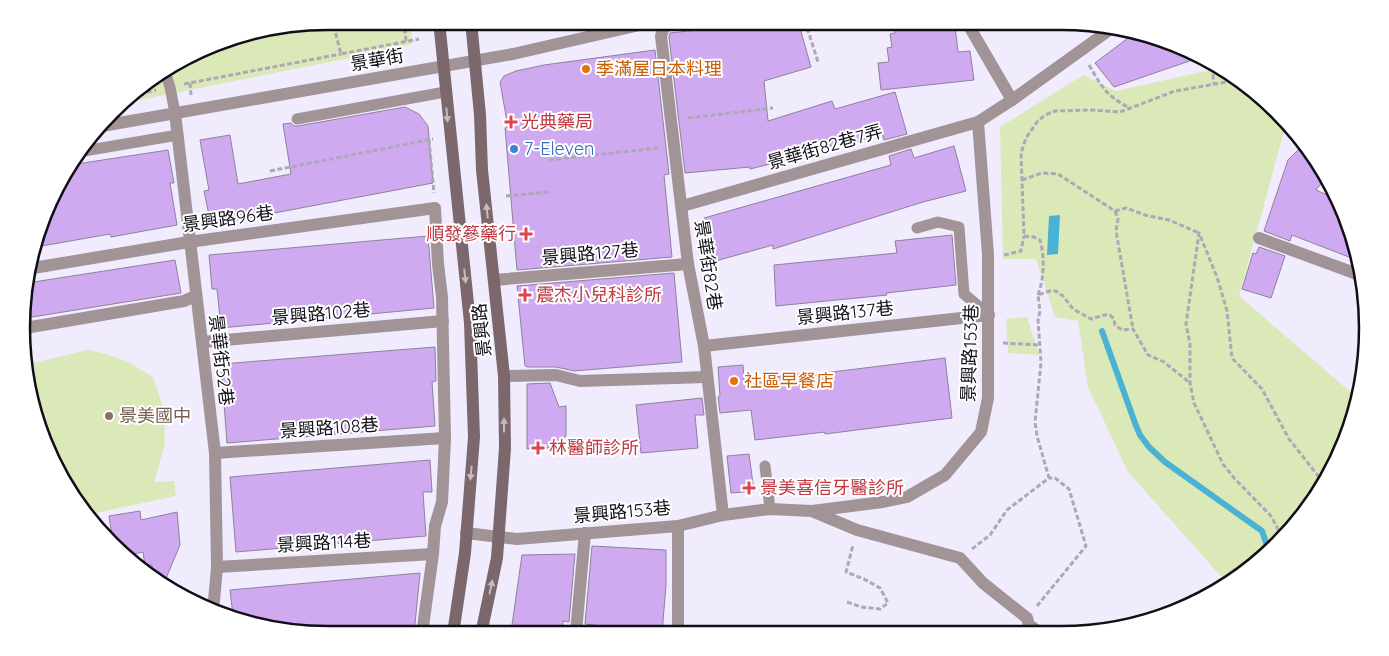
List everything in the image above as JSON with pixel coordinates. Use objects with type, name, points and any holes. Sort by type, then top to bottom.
[{"type":"street","name":"景興路","points":[[440,30],[470,332],[474,437],[466,553],[454,626]]},
{"type":"street","name":"景興路","points":[[472,30],[480,115],[482,170],[504,376],[505,448],[499,538],[497,558],[483,626]]},
{"type":"street","name":"景華街","points":[[111,124],[513,54],[617,30]]},
{"type":"street","name":"景華街82巷","points":[[663,30],[661,36],[688,264],[704,346],[723,515]]},
{"type":"street","points":[[971,30],[1012,100]]},
{"type":"street","name":"景華街82巷7弄","points":[[682,206],[978,122],[1081,52],[1105,34]]},
{"type":"street","name":"景華街52巷","points":[[174,113],[215,453],[217,567],[214,603]]},
{"type":"street","name":"景興路153巷","points":[[466,533],[517,539],[678,526],[723,515],[770,510],[812,511],[883,502],[906,497],[945,475],[981,432],[988,398],[988,255],[978,122]]},
{"type":"street","points":[[423,626],[435,526],[442,502],[445,438],[442,297],[435,208]]},
{"type":"street","name":"景興路96巷","points":[[37,267],[189,242],[435,208]]},
{"type":"street","points":[[1259,238],[1353,273]]},
{"type":"street","name":"景興路127巷","points":[[494,280],[688,264]]},
{"type":"street","points":[[30,327],[184,301],[195,296]]},
{"type":"street","name":"景興路137巷","points":[[704,346],[989,315]]},
{"type":"street","name":"景興路102巷","points":[[202,342],[443,321]]},
{"type":"street","points":[[504,376],[556,375],[580,381],[706,376]]},
{"type":"street","name":"景興路108巷","points":[[215,453],[445,438]]},
{"type":"street","points":[[812,511],[857,530],[960,558],[984,583],[1027,618],[1030,626]]},
{"type":"street","points":[[678,526],[678,626]]},
{"type":"street","points":[[582,626],[585,533]]},
{"type":"street","name":"景興路114巷","points":[[217,567],[433,554]]},
{"type":"lane","points":[[167,77],[174,113]]},
{"type":"lane","points":[[297,119],[445,92]]},
{"type":"lane","points":[[90,150],[178,135]]},
{"type":"lane","points":[[917,228],[938,222],[959,227],[964,294],[989,315]]},
{"type":"lane","points":[[765,466],[770,510]]},
{"type":"path","points":[[335,30],[341,54]]},
{"type":"path","points":[[405,30],[406,42]]},
{"type":"path","points":[[808,30],[818,62]]},
{"type":"path","points":[[147,92],[419,39]]},
{"type":"path","points":[[1081,52],[1106,92],[1117,102],[1131,109]]},
{"type":"path","points":[[1213,71],[1214,84]]},
{"type":"path","points":[[988,255],[1007,255],[1021,251],[1024,236],[1021,153],[1026,138],[1037,122],[1045,116],[1055,111],[1090,110],[1120,112],[1175,91],[1229,82]]},
{"type":"path","points":[[672,119],[773,108]]},
{"type":"path","points":[[270,172],[431,139],[435,208]]},
{"type":"path","points":[[549,160],[675,146]]},
{"type":"path","points":[[1022,180],[1042,173],[1058,174],[1116,211],[1118,219],[1116,231],[1133,329],[1148,355],[1160,359],[1190,383]]},
{"type":"path","points":[[506,196],[549,192]]},
{"type":"path","points":[[1116,211],[1126,208],[1145,215],[1169,220],[1198,233],[1217,277],[1227,311],[1232,358],[1262,389],[1289,439],[1319,477]]},
{"type":"path","points":[[1198,233],[1186,324],[1190,344],[1190,383],[1194,403],[1223,464],[1271,516],[1279,531]]},
{"type":"path","points":[[1024,236],[1040,240],[1044,266],[1038,296],[1041,363],[1035,422],[1049,478]]},
{"type":"path","points":[[1038,296],[1050,291],[1056,291],[1063,296],[1073,309],[1092,319],[1110,315],[1114,319],[1115,325],[1122,330],[1133,329]]},
{"type":"path","points":[[989,342],[1040,345]]},
{"type":"path","points":[[960,558],[990,535],[1007,510],[1049,478],[1055,478],[1069,489],[1086,546],[1027,618]]},
{"type":"path","points":[[847,602],[880,609],[888,603],[880,588],[846,572],[857,530]]},
{"type":"green space","points":[[411,30],[412,44],[136,101],[162,80],[196,61],[251,40],[309,31]]},
{"type":"green space","points":[[1210,70],[1227,80],[1257,104],[1284,131],[1239,296],[1352,393],[1336,442],[1309,494],[1272,539],[1223,578],[1128,472],[1088,387],[1078,321],[1055,317],[1036,259],[1003,259],[1000,127],[1083,75],[1116,91]]},
{"type":"green space","points":[[1027,317],[1039,355],[1008,353],[1006,319]]},
{"type":"green space","points":[[88,350],[126,361],[153,377],[164,410],[165,444],[154,482],[174,481],[176,496],[95,513],[80,494],[53,442],[40,405],[33,363]]},
{"type":"water","points":[[1060,215],[1058,254],[1047,255],[1049,216]]},
{"type":"building","points":[[698,30],[801,30],[811,67],[764,81],[768,121],[832,101],[835,109],[895,92],[907,134],[884,140],[882,134],[855,142],[855,139],[750,169],[750,167],[685,173],[670,33]]},
{"type":"building","points":[[895,30],[955,30],[958,52],[970,51],[974,80],[881,90],[878,63],[889,62],[887,48],[892,47],[890,34],[895,33]]},
{"type":"building","points":[[1128,38],[1157,46],[1191,60],[1114,87],[1095,63]]},
{"type":"building","points":[[655,50],[669,174],[664,175],[672,257],[517,270],[505,128],[508,127],[500,82],[504,76],[516,71],[544,65]]},
{"type":"building","points":[[405,107],[419,114],[428,126],[433,183],[211,225],[204,191],[209,190],[200,140],[230,135],[238,184],[291,174],[283,124],[291,123],[294,126],[298,126]]},
{"type":"building","points":[[954,146],[966,191],[923,202],[773,249],[773,245],[712,262],[704,218],[891,165],[889,156],[911,149],[914,158]]},
{"type":"building","points":[[1299,149],[1309,162],[1321,183],[1316,190],[1328,196],[1343,232],[1350,258],[1292,235],[1290,241],[1264,231],[1288,160]]},
{"type":"building","points":[[168,150],[174,183],[170,183],[177,225],[111,237],[110,234],[42,246],[61,196],[79,164]]},
{"type":"building","points":[[952,235],[956,285],[886,293],[887,295],[776,306],[774,265],[897,253],[895,241]]},
{"type":"building","points":[[428,236],[434,308],[221,328],[217,289],[212,289],[209,255]]},
{"type":"building","points":[[1259,247],[1285,256],[1271,298],[1242,289],[1253,253],[1256,254]]},
{"type":"building","points":[[175,260],[181,293],[31,317],[34,282]]},
{"type":"building","points":[[674,273],[682,362],[574,371],[556,367],[525,366],[517,286]]},
{"type":"building","points":[[435,347],[436,381],[432,382],[435,426],[227,443],[221,364]]},
{"type":"building","points":[[945,358],[952,418],[825,434],[825,432],[755,440],[751,410],[720,413],[718,367],[743,365],[744,380],[800,374],[800,376]]},
{"type":"building","points":[[550,383],[559,407],[566,406],[566,436],[548,448],[527,449],[527,384]]},
{"type":"building","points":[[702,398],[704,415],[695,415],[698,448],[641,453],[636,405]]},
{"type":"building","points":[[749,454],[754,491],[731,493],[727,456]]},
{"type":"building","points":[[430,460],[432,492],[423,492],[426,536],[236,552],[230,477]]},
{"type":"building","points":[[140,511],[141,520],[177,512],[180,545],[166,578],[152,568],[152,565],[149,565],[144,562],[143,552],[134,554],[117,539],[111,533],[109,516]]},
{"type":"building","points":[[592,546],[666,550],[666,585],[663,626],[602,626],[585,624]]},
{"type":"building","points":[[575,554],[569,622],[563,621],[563,626],[512,626],[522,555]]},
{"type":"building","points":[[420,573],[415,626],[328,626],[270,620],[232,610],[230,590]]},
{"type":"waterway","points":[[1102,331],[1135,423],[1140,435],[1149,447],[1165,462],[1262,531],[1266,544]]},
{"type":"place","name":"季滿屋日本料理","points":[[586,69]]},
{"type":"place","name":"光典藥局","points":[[511,122]]},
{"type":"place","name":"7-Eleven","points":[[514,149]]},
{"type":"place","name":"順發篸藥行","points":[[526,234]]},
{"type":"place","name":"震杰小兒科診所","points":[[525,295]]},
{"type":"place","name":"社區早餐店","points":[[734,381]]},
{"type":"place","name":"景美國中","points":[[109,416]]},
{"type":"place","name":"林醫師診所","points":[[538,448]]},
{"type":"place","name":"景美喜信牙醫診所","points":[[749,488]]}]
